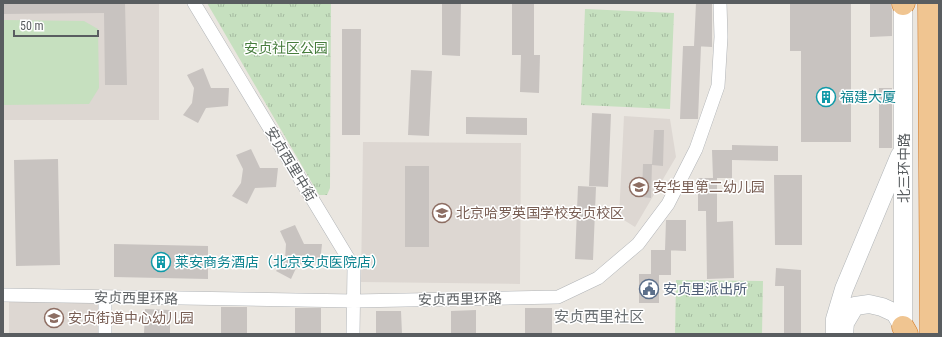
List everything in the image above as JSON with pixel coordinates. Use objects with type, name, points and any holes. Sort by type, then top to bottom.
[{"type":"highway","points":[[929,3],[931,334]]},
{"type":"street","name":"安贞西里中街","points":[[194,3],[354,268],[353,334]]},
{"type":"street","name":"安贞西里环路","points":[[3,296],[354,301],[558,297],[598,278],[638,244],[668,204],[696,149],[718,86],[721,37],[720,3]]},
{"type":"street","name":"北三环中路","points":[[903,3],[904,332]]},
{"type":"street","points":[[835,334],[835,319],[851,269],[904,147]]},
{"type":"street","points":[[828,334],[832,293],[851,269]]},
{"type":"street","points":[[105,298],[105,334]]},
{"type":"street","points":[[844,334],[845,323],[855,306],[869,304],[882,307],[895,313],[904,332]]},
{"type":"shaded area","points":[[3,3],[159,3],[159,120],[3,120]]},
{"type":"shaded area","name":"安华里第二幼儿园","points":[[624,116],[670,119],[676,157],[635,227],[619,217]]},
{"type":"shaded area","name":"北京哈罗英国学校安贞校区","points":[[363,142],[521,143],[520,284],[361,282]]},
{"type":"shaded area","name":"安贞街道中心幼儿园","points":[[9,302],[99,302],[99,334],[9,334]]},
{"type":"green space","name":"安贞社区公园","points":[[207,3],[331,3],[330,188],[327,195],[319,195]]},
{"type":"green space","points":[[585,9],[674,13],[670,109],[581,105]]},
{"type":"green space","points":[[3,20],[84,21],[98,29],[99,88],[89,104],[3,105]]},
{"type":"green space","points":[[676,280],[763,281],[762,334],[675,334]]},
{"type":"building","points":[[3,3],[125,3],[127,85],[105,85],[104,13],[3,14]]},
{"type":"building","points":[[442,3],[461,3],[460,56],[442,55]]},
{"type":"building","points":[[512,3],[534,3],[534,55],[540,55],[539,93],[520,92],[521,55],[512,55]]},
{"type":"building","points":[[696,3],[712,3],[712,47],[694,46]]},
{"type":"building","name":"福建大厦","points":[[790,3],[851,3],[851,142],[801,142],[801,51],[790,51]]},
{"type":"building","points":[[870,3],[891,3],[892,36],[870,37]]},
{"type":"building","points":[[342,29],[361,29],[360,135],[342,135]]},
{"type":"building","points":[[683,46],[701,46],[698,119],[680,119]]},
{"type":"building","points":[[203,68],[211,88],[229,88],[228,106],[206,108],[198,123],[183,115],[192,103],[194,88],[187,75]]},
{"type":"building","points":[[411,70],[432,71],[429,136],[408,135]]},
{"type":"building","points":[[879,88],[892,88],[892,148],[879,148]]},
{"type":"building","points":[[592,113],[611,114],[608,187],[589,186]]},
{"type":"building","points":[[466,117],[527,118],[527,135],[466,134]]},
{"type":"building","points":[[654,130],[664,130],[663,166],[652,165]]},
{"type":"building","points":[[732,145],[778,146],[778,161],[732,160],[732,178],[717,178],[717,222],[733,221],[734,278],[707,279],[706,211],[698,211],[698,178],[713,178],[712,150],[732,150]]},
{"type":"building","points":[[251,149],[260,168],[278,168],[276,187],[255,188],[247,204],[232,196],[241,183],[243,169],[236,155]]},
{"type":"building","points":[[58,159],[60,265],[16,266],[14,160]]},
{"type":"building","points":[[643,164],[652,164],[651,198],[642,197]]},
{"type":"building","points":[[405,166],[429,166],[429,247],[405,247]]},
{"type":"building","points":[[774,175],[802,175],[802,245],[775,245]]},
{"type":"building","points":[[578,186],[596,187],[593,260],[575,259]]},
{"type":"building","points":[[666,220],[686,220],[686,251],[665,250]]},
{"type":"building","points":[[295,225],[304,244],[322,244],[320,263],[298,264],[291,279],[276,271],[285,259],[286,244],[280,231]]},
{"type":"building","name":"莱安商务酒店（北京安贞医院店）","points":[[114,244],[208,246],[208,279],[114,277]]},
{"type":"building","name":"安贞里派出所","points":[[651,250],[671,250],[671,275],[659,275],[659,303],[639,303],[639,274],[651,274]]},
{"type":"building","points":[[776,268],[801,270],[801,334],[784,334],[784,286],[775,286]]},
{"type":"building","points":[[221,307],[247,307],[247,334],[221,334]]},
{"type":"building","points":[[295,308],[321,308],[321,334],[295,334]]},
{"type":"building","points":[[525,308],[552,308],[552,334],[525,334]]},
{"type":"building","points":[[145,309],[170,310],[170,334],[144,334]]},
{"type":"building","points":[[476,310],[476,334],[451,334],[451,311]]},
{"type":"building","points":[[376,311],[401,311],[402,334],[376,334]]},
{"type":"place","name":"福建大厦","points":[[826,97]]},
{"type":"place","name":"安华里第二幼儿园","points":[[639,187]]},
{"type":"place","name":"北京哈罗英国学校安贞校区","points":[[442,213]]},
{"type":"place","name":"莱安商务酒店（北京安贞医院店）","points":[[161,262]]},
{"type":"place","name":"安贞里派出所","points":[[649,289]]},
{"type":"place","name":"安贞街道中心幼儿园","points":[[54,318]]},
{"type":"district","name":"安贞西里社区","points":[[599,317]]}]
